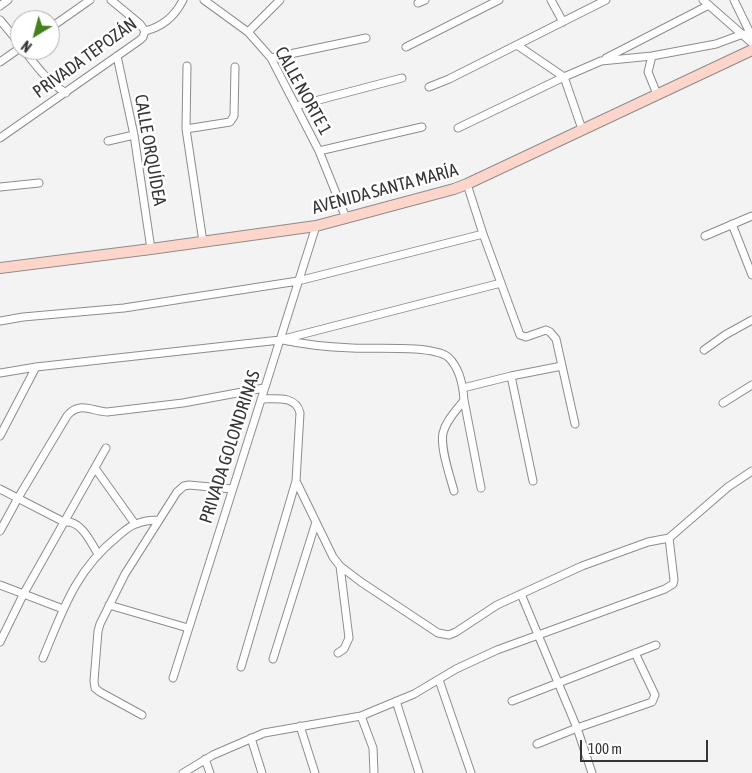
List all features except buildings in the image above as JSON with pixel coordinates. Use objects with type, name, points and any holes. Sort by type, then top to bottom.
[{"type":"main road","name":"AVENIDA SANTA MARÍA","points":[[0,268],[316,226],[467,184],[752,50]]},
{"type":"street","points":[[0,6],[8,0]]},
{"type":"street","points":[[60,21],[90,0]]},
{"type":"street","points":[[111,0],[140,24],[145,31]]},
{"type":"street","name":"PRIVADA TEPOZÁN","points":[[0,138],[140,40],[145,31],[157,28],[163,24],[174,14],[183,0]]},
{"type":"street","name":"CALLE NORTE 1","points":[[204,0],[248,32],[271,58],[319,151],[346,218]]},
{"type":"street","points":[[248,32],[280,0]]},
{"type":"street","points":[[406,47],[499,0]]},
{"type":"street","points":[[551,0],[563,22]]},
{"type":"street","points":[[429,87],[449,80],[606,0]]},
{"type":"street","points":[[703,0],[752,43]]},
{"type":"street","points":[[734,0],[752,37]]},
{"type":"street","points":[[458,128],[601,61],[709,5]]},
{"type":"street","points":[[0,20],[10,32]]},
{"type":"street","points":[[601,61],[652,56],[716,44],[743,34]]},
{"type":"street","points":[[271,58],[366,38]]},
{"type":"street","points":[[517,45],[564,77],[582,129]]},
{"type":"street","name":"CALLE ORQUÍDEA","points":[[117,56],[134,135],[151,249]]},
{"type":"street","points":[[652,56],[648,72],[657,94]]},
{"type":"street","points":[[32,60],[43,75],[54,85],[66,92]]},
{"type":"street","points":[[187,66],[186,129],[203,242]]},
{"type":"street","points":[[186,129],[233,120],[235,67]]},
{"type":"street","points":[[296,106],[402,78]]},
{"type":"street","points":[[319,151],[422,127]]},
{"type":"street","points":[[108,141],[134,135]]},
{"type":"street","points":[[0,187],[39,183]]},
{"type":"street","points":[[467,184],[520,335],[526,337],[546,330],[556,339],[575,424]]},
{"type":"street","points":[[705,236],[752,216]]},
{"type":"street","points":[[732,224],[752,275]]},
{"type":"street","name":"PRIVADA GOLONDRINAS","points":[[174,678],[188,628],[316,226]]},
{"type":"street","points":[[0,321],[23,317],[124,308],[298,281],[483,234]]},
{"type":"street","points":[[0,373],[36,367],[280,340],[501,283]]},
{"type":"street","points":[[704,350],[725,335],[752,320]]},
{"type":"street","points":[[280,340],[300,344],[352,348],[422,350],[446,356],[455,365],[464,388],[464,400],[481,488]]},
{"type":"street","points":[[464,388],[562,366]]},
{"type":"street","points":[[0,436],[36,367]]},
{"type":"street","points":[[511,376],[533,481]]},
{"type":"street","points":[[723,403],[752,385]]},
{"type":"street","points":[[0,531],[67,416],[73,409],[80,407],[107,412],[183,403],[264,388]]},
{"type":"street","points":[[241,667],[296,481],[299,408],[294,402],[289,400],[261,399]]},
{"type":"street","points":[[454,491],[443,443],[443,433],[447,423],[464,400]]},
{"type":"street","points":[[0,642],[24,593],[106,448]]},
{"type":"street","points":[[95,468],[134,524]]},
{"type":"street","points":[[296,481],[333,557],[340,566],[422,624],[444,635],[456,632],[497,605],[590,563],[648,542],[669,538],[728,487],[752,471]]},
{"type":"street","points":[[142,715],[95,688],[98,632],[125,574],[159,520],[184,486],[232,489]]},
{"type":"street","points":[[0,489],[64,522],[69,521],[80,528],[89,538],[98,554]]},
{"type":"street","points":[[43,658],[77,581],[98,554],[134,524],[159,520]]},
{"type":"street","points":[[273,659],[316,522]]},
{"type":"street","points":[[183,773],[205,759],[251,738],[277,730],[341,721],[361,716],[414,694],[456,669],[497,650],[665,590],[673,584],[674,580],[669,538]]},
{"type":"street","points":[[338,653],[344,649],[349,638],[340,566]]},
{"type":"street","points":[[0,585],[63,610]]},
{"type":"street","points":[[521,594],[577,728],[592,773]]},
{"type":"street","points":[[109,605],[188,628]]},
{"type":"street","points":[[512,701],[656,645]]},
{"type":"street","points":[[537,744],[652,702],[655,695],[635,653]]},
{"type":"street","points":[[439,680],[471,773]]},
{"type":"street","points":[[396,701],[418,773]]},
{"type":"street","points":[[361,716],[372,748],[374,773]]},
{"type":"street","points":[[300,726],[315,773]]},
{"type":"street","points":[[251,738],[262,773]]},
{"type":"street","points":[[205,759],[210,773]]}]
